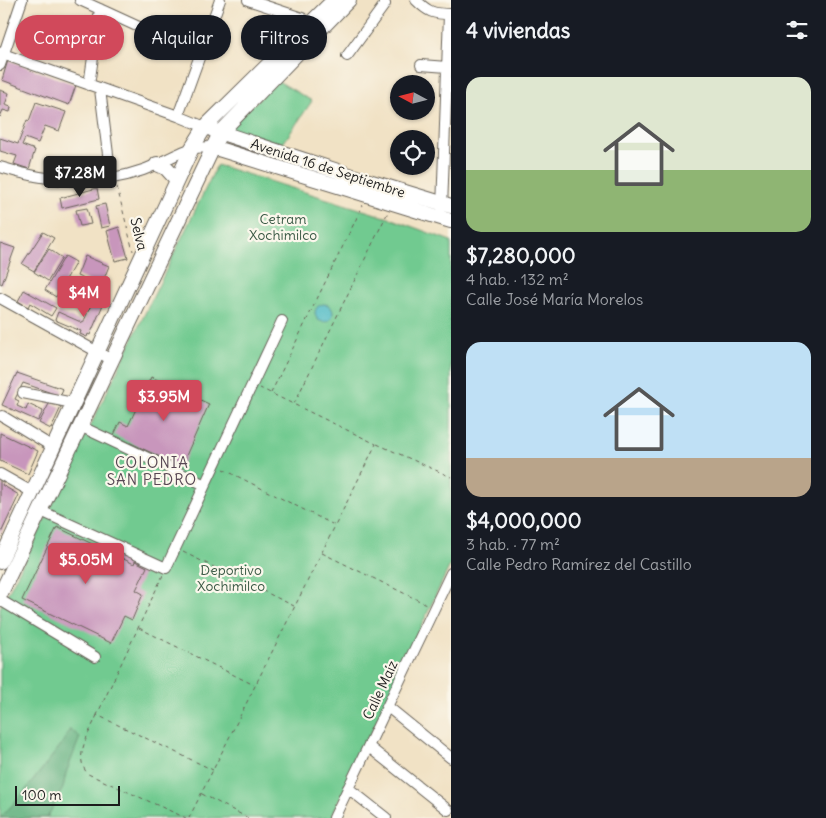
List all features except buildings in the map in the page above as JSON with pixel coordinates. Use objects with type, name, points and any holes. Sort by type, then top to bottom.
[{"type":"main road","points":[[323,15],[334,0]]},
{"type":"main road","points":[[327,17],[349,0]]},
{"type":"main road","points":[[0,562],[192,148],[205,127],[281,60]]},
{"type":"main road","points":[[0,596],[212,147],[220,133],[275,66]]},
{"type":"main road","name":"Avenida 16 de Septiembre","points":[[205,127],[365,189],[393,202],[446,220]]},
{"type":"main road","name":"Avenida 16 de Septiembre","points":[[212,147],[315,171]]},
{"type":"main road","points":[[158,164],[166,168],[177,180]]},
{"type":"main road","name":"Avenida 16 de Septiembre","points":[[365,189],[447,205]]},
{"type":"main road","points":[[76,398],[94,399]]},
{"type":"street","points":[[0,65],[2,54],[22,0]]},
{"type":"street","points":[[80,0],[134,25]]},
{"type":"street","points":[[215,15],[220,0]]},
{"type":"street","points":[[248,0],[293,15]]},
{"type":"street","points":[[416,0],[428,11],[437,14],[450,14],[447,66],[446,220]]},
{"type":"street","points":[[347,56],[384,2]]},
{"type":"street","points":[[89,85],[100,9]]},
{"type":"street","points":[[2,54],[205,127]]},
{"type":"street","points":[[178,116],[198,60]]},
{"type":"street","points":[[421,65],[447,66]]},
{"type":"street","points":[[100,89],[113,178]]},
{"type":"street","points":[[0,167],[24,175],[62,181],[95,181],[128,175],[158,164],[192,148],[212,147]]},
{"type":"street","points":[[0,298],[112,360]]},
{"type":"street","points":[[41,511],[166,568],[282,321]]},
{"type":"street","points":[[23,393],[76,398]]},
{"type":"street","points":[[2,416],[53,447]]},
{"type":"street","points":[[80,426],[205,485]]},
{"type":"street","points":[[0,474],[32,492]]},
{"type":"street","name":"Calle Maíz","points":[[335,817],[451,573]]},
{"type":"street","points":[[0,600],[95,657]]},
{"type":"street","points":[[388,707],[451,758]]},
{"type":"street","points":[[369,747],[448,810]]},
{"type":"street","points":[[348,788],[386,818]]},
{"type":"path","name":"Selva","points":[[113,178],[137,266]]},
{"type":"path","points":[[271,394],[365,189]]},
{"type":"path","points":[[294,404],[393,202]]},
{"type":"path","points":[[252,384],[376,444],[451,476]]},
{"type":"path","points":[[166,568],[97,715],[82,751],[81,764],[88,774],[188,818],[320,552],[376,444]]},
{"type":"path","points":[[214,465],[334,525]]},
{"type":"path","points":[[175,548],[294,606]]},
{"type":"path","points":[[320,552],[433,608]]},
{"type":"path","points":[[138,627],[255,686]]},
{"type":"path","points":[[97,715],[213,770]]},
{"type":"path","points":[[201,793],[248,818]]},
{"type":"green space","points":[[278,81],[312,101],[282,145],[225,131]]},
{"type":"green space","name":"Deportivo Xochimilco","points":[[217,165],[389,218],[451,241],[451,563],[331,818],[0,818],[0,608],[35,540]]},
{"type":"green space","points":[[70,729],[80,737],[66,773],[63,788],[47,818],[0,818],[21,796],[61,745]]},
{"type":"water","points":[[324,304],[330,307],[333,313],[330,319],[324,322],[318,319],[315,313],[318,307]]},
{"type":"district","name":"COLONIA SAN PEDRO","points":[[152,470]]},
{"type":"park label","name":"Cetram Xochimilco","points":[[283,227]]}]
